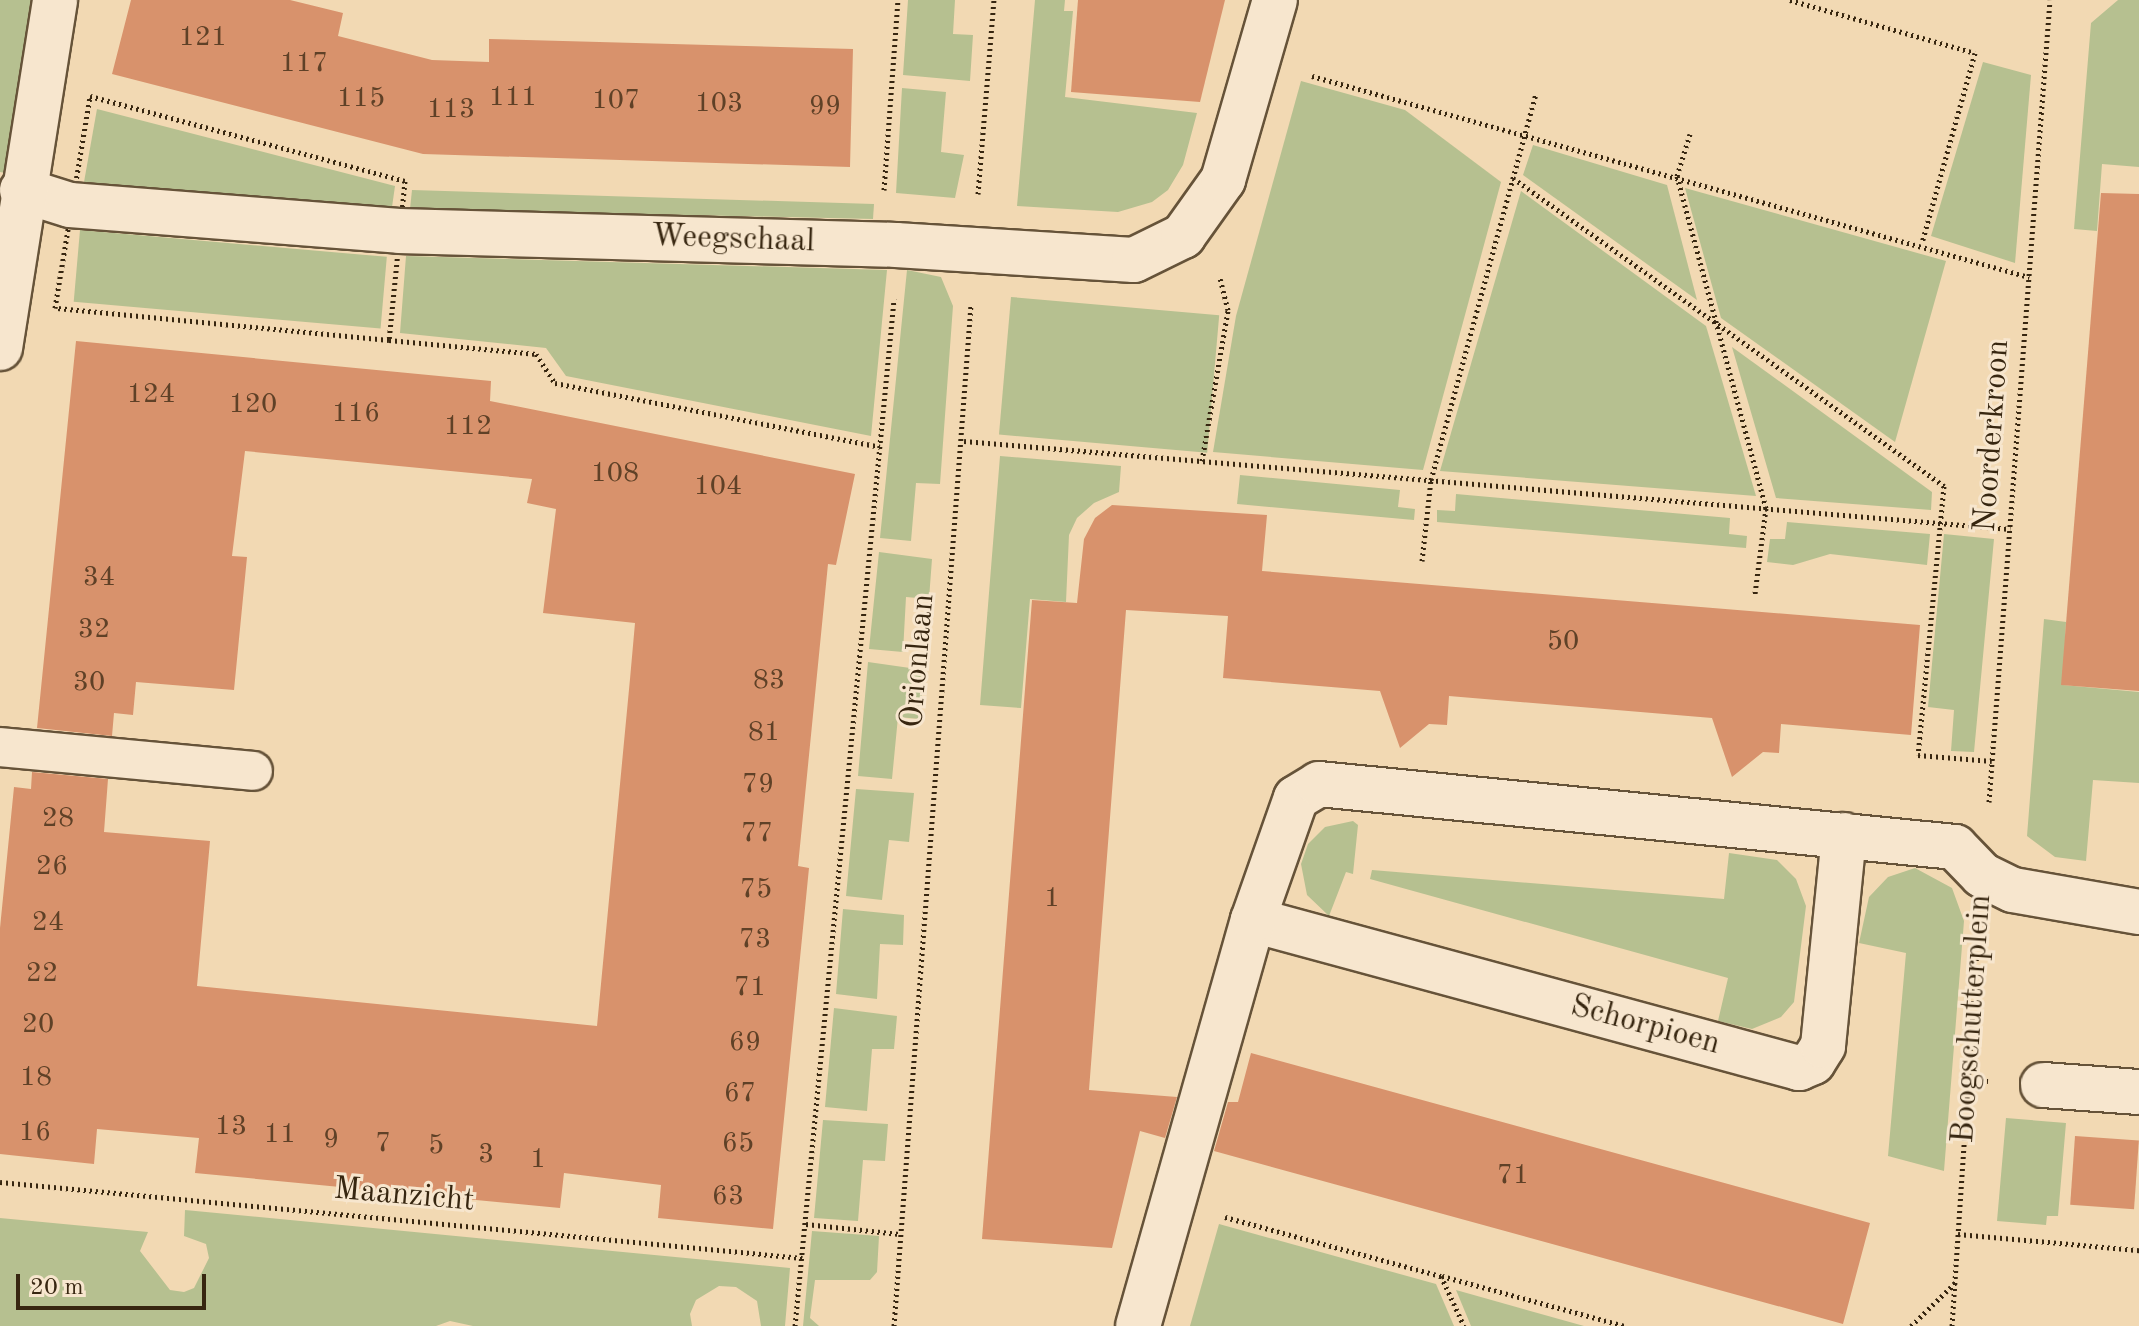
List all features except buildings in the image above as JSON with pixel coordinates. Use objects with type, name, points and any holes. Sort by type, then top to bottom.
[{"type":"street","points":[[0,348],[22,190],[55,0]]},
{"type":"street","name":"Weegschaal","points":[[22,190],[70,205],[399,231],[896,245],[1134,260],[1162,251],[1204,213],[1223,180],[1275,0]]},
{"type":"street","points":[[1138,1326],[1253,920],[1296,798],[1319,784],[1955,847],[1982,875]]},
{"type":"street","name":"Schorpioen","points":[[1253,920],[1799,1068],[1813,1062],[1823,1046],[1844,835]]},
{"type":"street","name":"Boogschutterplein","points":[[1982,875],[2013,890],[2139,912]]},
{"type":"street","points":[[2043,1085],[2139,1092]]},
{"type":"lane","points":[[0,747],[253,771]]},
{"type":"path","points":[[795,1326],[880,447],[896,245],[884,195],[898,0]]},
{"type":"path","name":"Orionlaan","points":[[894,1326],[964,441],[974,252],[994,0]]},
{"type":"path","points":[[1790,0],[1975,53],[1922,243]]},
{"type":"path","name":"Noorderkroon","points":[[1982,875],[2050,0]]},
{"type":"path","points":[[1257,60],[1922,243],[2029,277]]},
{"type":"path","points":[[1422,561],[1431,480],[1536,93]]},
{"type":"path","points":[[1690,134],[1677,176],[1713,320],[1766,508],[1755,594]]},
{"type":"path","points":[[1513,178],[1944,486],[1918,755],[1992,761]]},
{"type":"path","points":[[1202,461],[1228,310],[1204,213]]},
{"type":"path","points":[[389,340],[536,354],[555,383],[880,447]]},
{"type":"path","points":[[964,441],[2010,529]]},
{"type":"path","name":"Boogschutterplein","points":[[1952,1326],[1982,875]]},
{"type":"path","name":"Maanzicht","points":[[0,1182],[802,1258]]},
{"type":"path","points":[[1174,1203],[1625,1326]]},
{"type":"path","points":[[806,1224],[899,1234]]},
{"type":"path","points":[[1958,1234],[2139,1250]]},
{"type":"path","points":[[1441,1276],[1464,1326]]},
{"type":"path","points":[[1911,1326],[1956,1282]]},
{"type":"green space","points":[[0,0],[38,0],[6,173],[0,172]]},
{"type":"green space","points":[[908,0],[955,0],[953,34],[973,35],[970,81],[903,75]]},
{"type":"green space","points":[[1035,0],[1065,0],[1064,11],[1073,11],[1065,97],[1197,113],[1183,165],[1168,190],[1152,202],[1118,212],[1017,206]]},
{"type":"green space","points":[[2118,0],[2139,0],[2139,167],[2102,164],[2097,231],[2074,229],[2091,23]]},
{"type":"green space","points":[[1983,62],[2031,75],[2015,263],[1931,236]]},
{"type":"green space","points":[[1301,81],[1405,110],[1501,182],[1423,470],[1213,452],[1236,316]]},
{"type":"green space","points":[[902,88],[946,92],[941,152],[964,155],[955,198],[896,193]]},
{"type":"green space","points":[[97,109],[395,186],[392,207],[84,182]]},
{"type":"green space","points":[[1533,145],[1667,185],[1697,300],[1523,175]]},
{"type":"green space","points":[[1685,188],[1946,261],[1895,442],[1721,318]]},
{"type":"green space","points":[[412,190],[874,204],[873,219],[410,209]]},
{"type":"green space","points":[[1521,191],[1706,326],[1756,496],[1440,471]]},
{"type":"green space","points":[[80,230],[387,257],[381,329],[74,302]]},
{"type":"green space","points":[[406,256],[887,270],[871,436],[566,376],[546,348],[400,333]]},
{"type":"green space","points":[[907,270],[941,277],[953,306],[940,484],[916,483],[911,541],[880,538]]},
{"type":"green space","points":[[1011,297],[1219,315],[1207,453],[999,434]]},
{"type":"green space","points":[[1732,347],[1932,492],[1931,510],[1776,498]]},
{"type":"green space","points":[[1000,456],[1121,466],[1119,492],[1094,503],[1077,518],[1069,535],[1066,602],[1030,599],[1021,708],[980,705]]},
{"type":"green space","points":[[1240,475],[1400,490],[1398,507],[1415,509],[1414,520],[1237,504]]},
{"type":"green space","points":[[1456,494],[1730,518],[1729,534],[1747,536],[1746,548],[1437,522],[1437,510],[1455,511]]},
{"type":"green space","points":[[1787,522],[1930,534],[1927,565],[1830,554],[1793,565],[1767,562],[1770,539],[1785,539]]},
{"type":"green space","points":[[1944,534],[1994,539],[1974,752],[1951,751],[1954,710],[1928,707]]},
{"type":"green space","points":[[879,552],[932,559],[929,599],[906,597],[903,652],[869,649]]},
{"type":"green space","points":[[2044,619],[2066,622],[2063,685],[2139,692],[2139,783],[2093,780],[2086,861],[2055,857],[2027,836]]},
{"type":"green space","points":[[868,662],[924,670],[920,719],[898,717],[892,779],[858,776]]},
{"type":"green space","points":[[856,789],[914,793],[909,842],[889,840],[882,900],[846,896]]},
{"type":"green space","points":[[1353,821],[1358,825],[1353,874],[1346,872],[1329,916],[1307,895],[1301,864],[1308,844],[1325,827]]},
{"type":"green space","points":[[1729,853],[1777,860],[1796,879],[1806,906],[1794,1002],[1781,1017],[1752,1029],[1718,1021],[1728,978],[1370,879],[1372,870],[1724,899]]},
{"type":"green space","points":[[1915,868],[1952,888],[1964,921],[1944,1171],[1888,1156],[1906,953],[1859,943],[1869,897],[1888,877]]},
{"type":"green space","points":[[843,909],[904,915],[903,945],[880,944],[877,999],[836,994]]},
{"type":"green space","points":[[834,1008],[897,1016],[894,1049],[872,1049],[867,1111],[825,1107]]},
{"type":"green space","points":[[2006,1118],[2066,1123],[2058,1216],[2047,1216],[2046,1225],[1997,1221]]},
{"type":"green space","points":[[823,1120],[888,1124],[885,1161],[863,1160],[858,1221],[814,1218]]},
{"type":"green space","points":[[185,1210],[790,1268],[785,1326],[761,1326],[757,1301],[736,1287],[719,1286],[696,1300],[690,1314],[692,1326],[473,1326],[450,1321],[436,1326],[0,1326],[0,1218],[148,1232],[140,1251],[170,1290],[184,1292],[194,1288],[209,1258],[206,1244],[184,1236]]},
{"type":"green space","points":[[1219,1224],[1436,1284],[1454,1326],[1190,1326]]},
{"type":"green space","points":[[812,1231],[879,1236],[877,1272],[870,1280],[815,1280],[810,1318],[819,1326],[803,1326]]},
{"type":"green space","points":[[1456,1290],[1584,1326],[1471,1326]]}]
